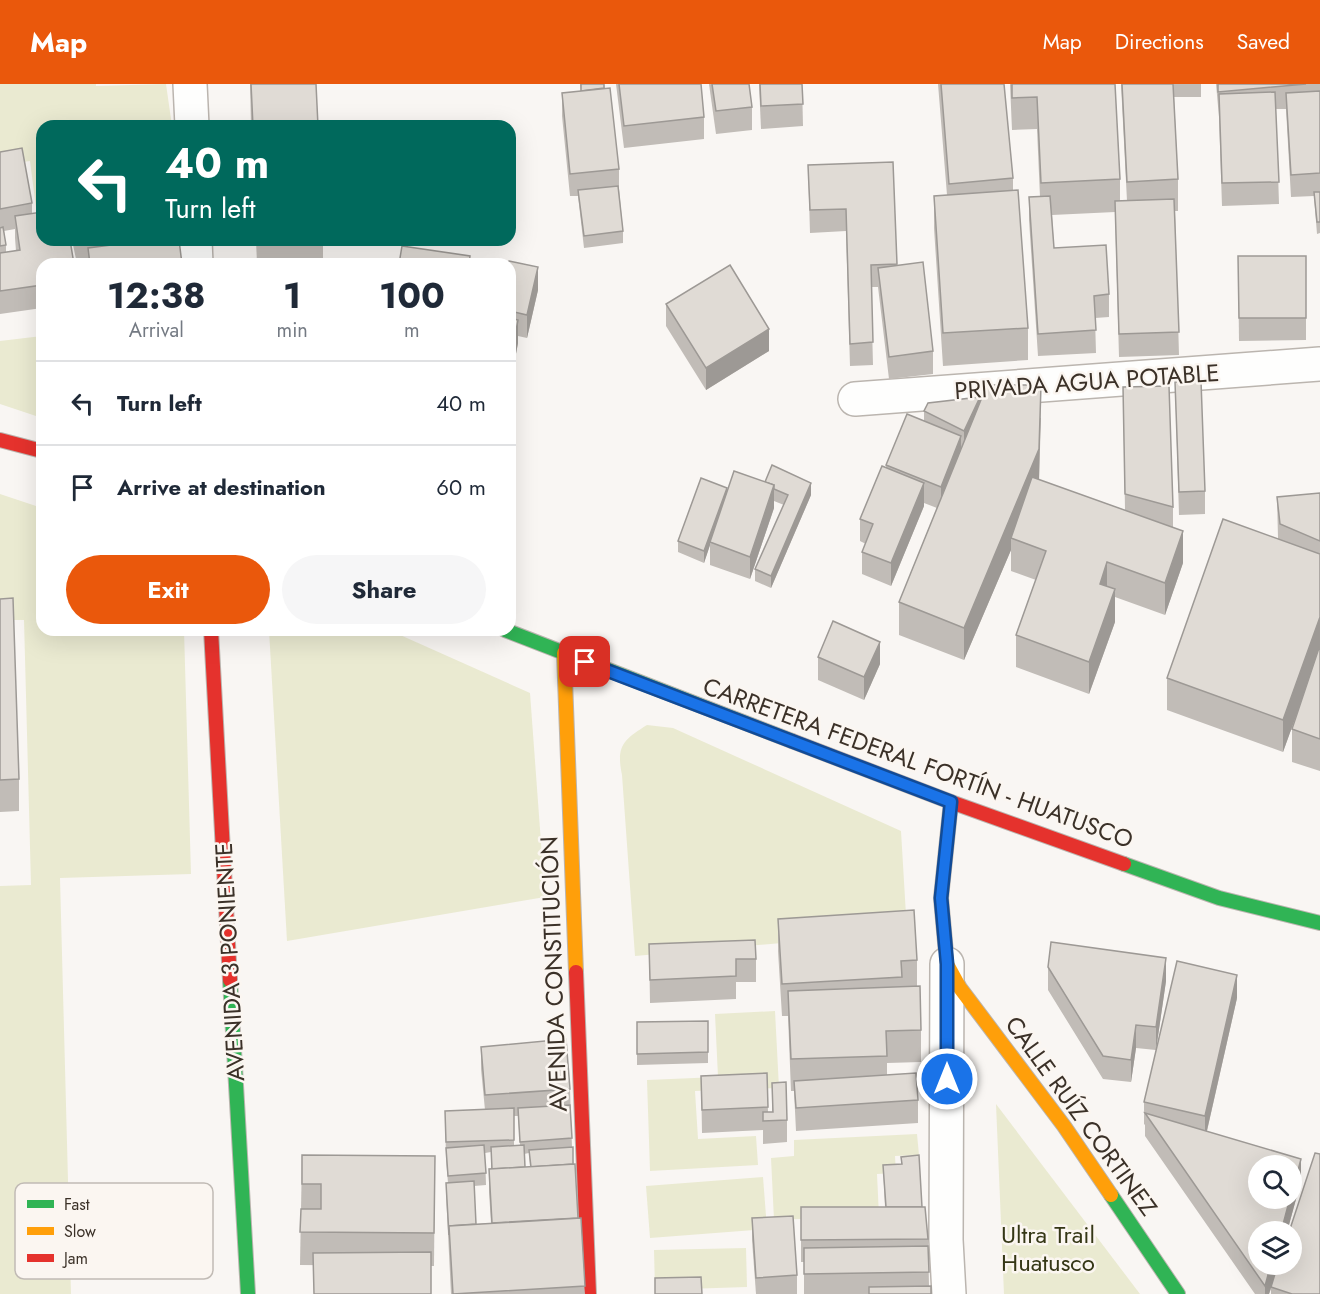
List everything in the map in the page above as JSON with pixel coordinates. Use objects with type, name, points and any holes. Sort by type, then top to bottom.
[{"type":"street","points":[[190,84],[192,120]]},
{"type":"street","name":"PRIVADA AGUA POTABLE","points":[[855,399],[1320,364]]},
{"type":"street","points":[[0,440],[36,449]]},
{"type":"street","name":"CARRETERA FEDERAL FORTÍN - HUATUSCO","points":[[516,634],[951,802],[1219,898],[1320,923]]},
{"type":"street","name":"AVENIDA 3 PONIENTE","points":[[211,636],[248,1294]]},
{"type":"street","name":"AVENIDA CONSTITUCIÓN","points":[[564,653],[589,1294]]},
{"type":"street","points":[[949,1294],[946,1240],[947,964],[941,898],[951,802]]},
{"type":"street","name":"CALLE RUÍZ CORTINEZ","points":[[947,964],[960,988],[1064,1126],[1178,1294]]},
{"type":"green space","points":[[0,84],[96,84],[96,86],[166,84],[171,120],[36,120],[36,208],[30,161],[0,165]]},
{"type":"green space","points":[[36,337],[36,416],[0,404],[0,341]]},
{"type":"green space","points":[[0,494],[36,506],[36,636],[184,636],[191,874],[60,878],[68,1183],[15,1183],[15,1279],[71,1279],[71,1294],[0,1294],[0,886],[31,885],[24,620],[0,620]]},
{"type":"green space","points":[[269,636],[402,636],[530,693],[545,897],[287,941]]},
{"type":"green space","points":[[647,725],[673,728],[901,831],[907,932],[635,956],[620,757],[627,740]]},
{"type":"green space","points":[[775,1011],[779,1088],[695,1091],[698,1139],[756,1136],[758,1165],[650,1171],[647,1080],[718,1077],[715,1014]]},
{"type":"green space","name":"Ultra Trail Huatusco","points":[[996,1104],[1140,1294],[1004,1294]]},
{"type":"green space","points":[[917,1134],[919,1155],[895,1156],[896,1173],[877,1174],[879,1216],[774,1220],[771,1158],[794,1156],[794,1140]]},
{"type":"green space","points":[[763,1177],[767,1229],[650,1238],[646,1186]]},
{"type":"green space","points":[[746,1248],[747,1287],[655,1290],[654,1250]]},
{"type":"building","points":[[251,84],[316,84],[318,120],[253,120]]},
{"type":"building","points":[[581,84],[604,84],[604,88],[581,91]]},
{"type":"building","points":[[619,84],[701,84],[704,117],[624,126]]},
{"type":"building","points":[[712,84],[749,84],[752,107],[716,111]]},
{"type":"building","points":[[760,84],[802,84],[803,104],[761,106]]},
{"type":"building","points":[[941,84],[1004,84],[1013,178],[949,184]]},
{"type":"building","points":[[1012,84],[1115,84],[1120,179],[1041,183],[1037,97],[1012,98]]},
{"type":"building","points":[[1122,84],[1173,84],[1178,179],[1127,182]]},
{"type":"building","points":[[1218,84],[1306,84],[1218,92]]},
{"type":"building","points":[[610,88],[619,169],[570,174],[562,93]]},
{"type":"building","points":[[1320,91],[1320,173],[1291,175],[1286,93]]},
{"type":"building","points":[[1275,92],[1279,182],[1222,183],[1219,94]]},
{"type":"building","points":[[22,148],[32,203],[0,209],[0,152]]},
{"type":"building","points":[[893,162],[897,264],[871,265],[873,342],[850,344],[846,209],[810,210],[808,165]]},
{"type":"building","points":[[618,186],[623,231],[584,236],[578,190]]},
{"type":"building","points":[[1018,190],[1028,328],[943,333],[934,196]]},
{"type":"building","points":[[1314,192],[1320,192],[1320,222],[1317,222]]},
{"type":"building","points":[[1050,196],[1054,248],[1106,245],[1109,294],[1094,296],[1096,330],[1038,334],[1029,197]]},
{"type":"building","points":[[1174,199],[1179,332],[1119,334],[1115,201]]},
{"type":"building","points":[[36,213],[36,246],[71,246],[73,258],[36,258],[36,286],[0,291],[0,253],[20,250],[15,216]]},
{"type":"building","points":[[3,227],[6,245],[0,246],[0,228]]},
{"type":"building","points":[[180,246],[181,258],[89,258],[88,248]]},
{"type":"building","points":[[402,246],[470,256],[470,258],[400,258]]},
{"type":"building","points":[[1238,256],[1306,256],[1306,318],[1239,318]]},
{"type":"building","points":[[516,262],[538,267],[527,315],[516,312]]},
{"type":"building","points":[[923,262],[933,351],[889,357],[878,268]]},
{"type":"building","points":[[730,265],[769,329],[706,368],[666,304]]},
{"type":"building","points":[[1201,381],[1205,491],[1179,492],[1175,382]]},
{"type":"building","points":[[987,385],[1041,385],[1039,449],[964,628],[899,602]]},
{"type":"building","points":[[1169,386],[1173,507],[1125,494],[1123,387]]},
{"type":"building","points":[[980,397],[964,431],[924,411],[928,403]]},
{"type":"building","points":[[907,414],[961,436],[941,487],[886,465]]},
{"type":"building","points":[[772,465],[811,483],[771,576],[755,569],[788,495],[774,489],[774,485],[765,482]]},
{"type":"building","points":[[882,466],[924,483],[891,563],[862,552],[873,524],[860,519]]},
{"type":"building","points":[[734,471],[774,485],[750,557],[710,542]]},
{"type":"building","points":[[1032,477],[1183,531],[1165,583],[1107,562],[1100,584],[1115,589],[1089,662],[1016,635],[1046,551],[1011,538]]},
{"type":"building","points":[[701,478],[727,488],[704,551],[678,541]]},
{"type":"building","points":[[1320,493],[1320,541],[1280,524],[1277,497]]},
{"type":"building","points":[[1223,519],[1320,554],[1320,617],[1283,720],[1167,678]]},
{"type":"building","points":[[13,598],[19,779],[0,780],[0,599]]},
{"type":"building","points":[[833,621],[880,642],[864,677],[818,657]]},
{"type":"building","points":[[1320,645],[1320,739],[1292,729]]},
{"type":"building","points":[[914,910],[917,960],[901,961],[902,977],[782,984],[778,919]]},
{"type":"building","points":[[755,940],[756,959],[736,959],[736,976],[650,980],[649,944]]},
{"type":"building","points":[[1051,942],[1166,958],[1156,1027],[1136,1025],[1131,1060],[1103,1056],[1048,967]]},
{"type":"building","points":[[1177,961],[1237,975],[1205,1116],[1144,1102]]},
{"type":"building","points":[[920,986],[921,1030],[886,1031],[887,1056],[791,1059],[788,991]]},
{"type":"building","points":[[708,1021],[708,1052],[637,1054],[637,1022]]},
{"type":"building","points":[[566,1039],[570,1089],[485,1095],[481,1047]]},
{"type":"building","points":[[767,1073],[768,1107],[702,1110],[701,1076]]},
{"type":"building","points":[[916,1073],[918,1100],[796,1108],[794,1081]]},
{"type":"building","points":[[786,1082],[787,1120],[763,1121],[763,1112],[773,1112],[772,1083]]},
{"type":"building","points":[[570,1105],[572,1138],[520,1142],[518,1108]]},
{"type":"building","points":[[514,1108],[514,1140],[446,1142],[445,1111]]},
{"type":"building","points":[[1145,1113],[1287,1155],[1248,1155],[1248,1209],[1287,1209],[1284,1221],[1248,1221],[1248,1261]]},
{"type":"building","points":[[484,1145],[486,1173],[448,1176],[446,1148]]},
{"type":"building","points":[[524,1145],[525,1167],[492,1169],[491,1147]]},
{"type":"building","points":[[573,1147],[573,1164],[531,1167],[529,1150]]},
{"type":"building","points":[[1315,1153],[1320,1154],[1320,1294],[1292,1294],[1271,1287],[1275,1275],[1302,1275],[1302,1221],[1293,1221],[1297,1209],[1302,1209],[1302,1192]]},
{"type":"building","points":[[302,1155],[435,1156],[434,1233],[300,1232],[301,1209],[321,1209],[321,1184],[302,1184]]},
{"type":"building","points":[[919,1155],[922,1207],[886,1207],[883,1165],[902,1164],[901,1157]]},
{"type":"building","points":[[575,1164],[578,1218],[492,1223],[489,1169]]},
{"type":"building","points":[[474,1181],[476,1224],[449,1226],[449,1235],[446,1183]]},
{"type":"building","points":[[801,1207],[925,1207],[928,1239],[801,1240]]},
{"type":"building","points":[[793,1216],[797,1275],[756,1278],[752,1218]]},
{"type":"building","points":[[581,1218],[585,1286],[453,1294],[449,1226]]},
{"type":"building","points":[[928,1246],[929,1272],[804,1274],[804,1248]]},
{"type":"building","points":[[431,1252],[431,1294],[314,1294],[313,1253]]},
{"type":"building","points":[[1257,1275],[1268,1275],[1265,1286]]},
{"type":"building","points":[[701,1277],[702,1294],[655,1294],[655,1278]]},
{"type":"building","points":[[931,1286],[931,1294],[869,1294],[869,1287]]},
{"type":"traffic: fast","points":[[516,634],[792,741]]},
{"type":"traffic: fast","points":[[1124,864],[1219,898],[1320,923]]},
{"type":"traffic: fast","points":[[230,980],[248,1294]]},
{"type":"traffic: fast","points":[[1111,1195],[1178,1294]]},
{"type":"traffic: slow","points":[[564,653],[576,972]]},
{"type":"traffic: slow","points":[[951,802],[941,898],[947,964],[960,988],[1064,1126],[1111,1195]]},
{"type":"traffic: jam","points":[[0,440],[36,449]]},
{"type":"traffic: jam","points":[[211,636],[230,980]]},
{"type":"traffic: jam","points":[[792,741],[951,802],[1124,864]]},
{"type":"traffic: jam","points":[[576,972],[589,1294]]},
{"type":"route","points":[[585,662],[951,802],[941,898],[947,964],[947,1079]]}]
